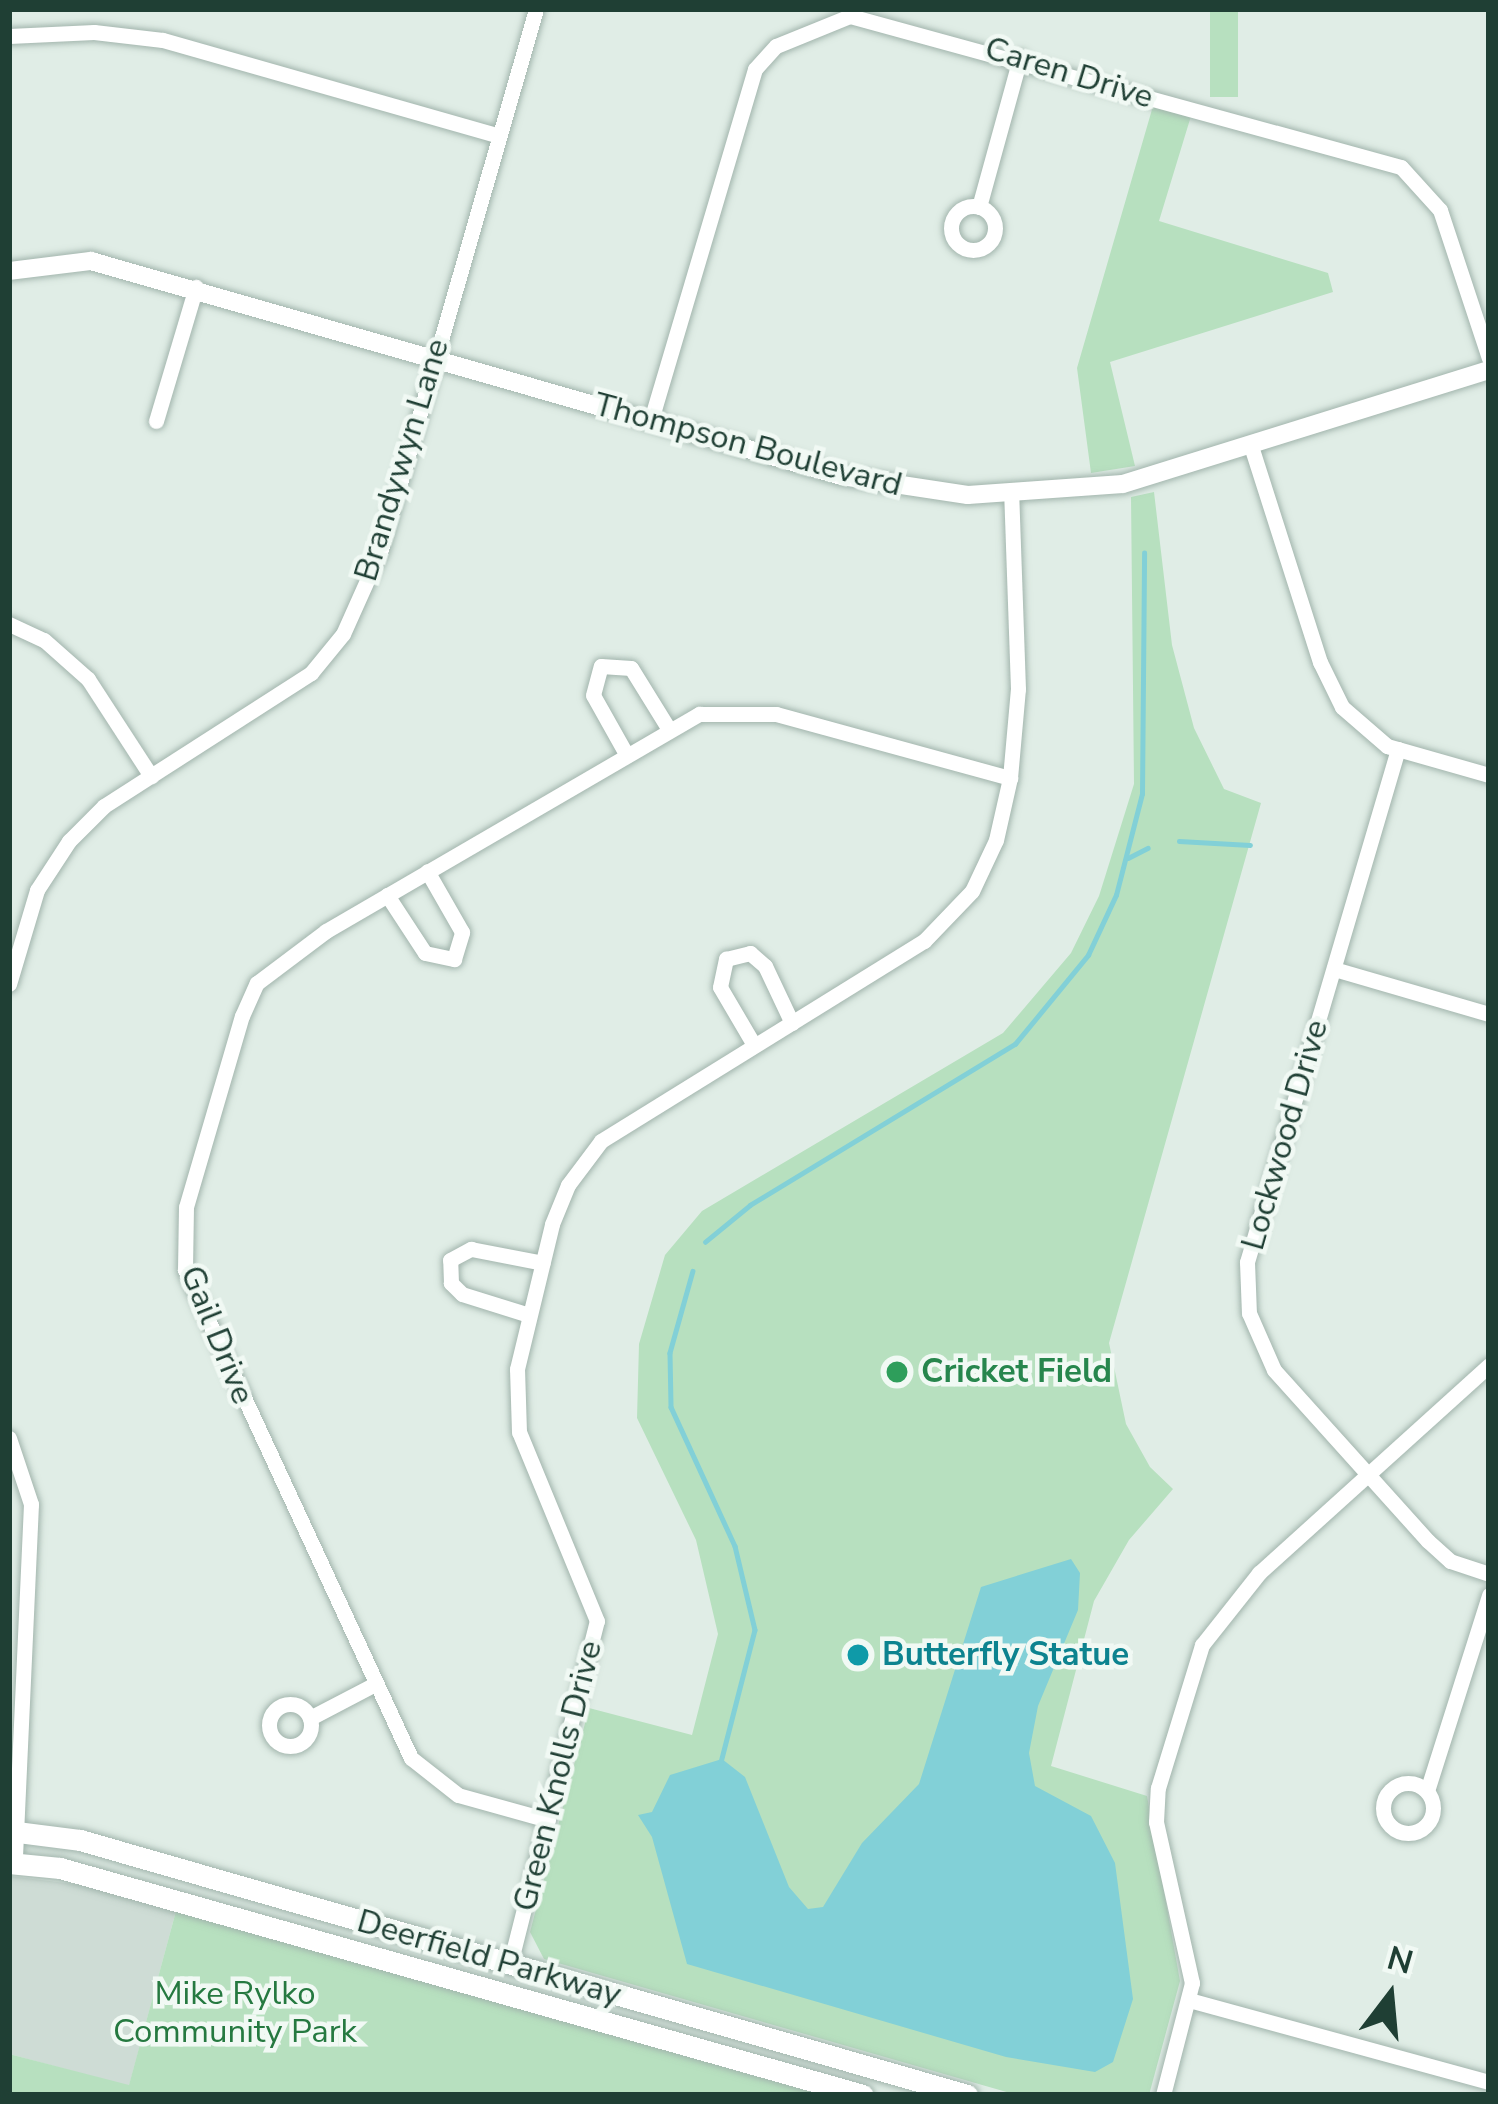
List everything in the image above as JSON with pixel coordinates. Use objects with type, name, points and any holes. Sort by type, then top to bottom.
[{"type":"main road","name":"Deerfield Parkway","points":[[14,1831],[80,1840],[967,2095]]},
{"type":"main road","name":"Deerfield Parkway","points":[[12,1863],[60,1868],[863,2095]]},
{"type":"street","name":"Brandywyn Lane","points":[[9,984],[37,890],[58,857],[104,806],[311,673],[343,634],[381,549],[536,9]]},
{"type":"street","name":"Caren Drive","points":[[651,421],[745,98],[776,46],[850,16],[1020,58],[1401,167],[1440,210],[1489,358]]},
{"type":"street","points":[[9,36],[94,32],[163,40],[499,136]]},
{"type":"street","points":[[979,207],[1020,58]]},
{"type":"street","name":"Thompson Boulevard","points":[[9,272],[91,261],[196,287],[892,488],[1011,493],[1123,484],[1489,370]]},
{"type":"street","points":[[156,421],[196,287]]},
{"type":"street","points":[[1251,446],[1320,662],[1342,707],[1398,749],[1489,775]]},
{"type":"street","name":"Green Knolls Drive","points":[[509,1964],[597,1621],[519,1432],[515,1396],[529,1315],[568,1185],[601,1141],[925,941],[973,891],[996,840],[1010,778],[1018,689],[1011,493]]},
{"type":"street","points":[[9,625],[44,640],[88,679],[151,776]]},
{"type":"street","points":[[625,752],[593,695],[601,667],[631,668],[668,728]]},
{"type":"street","name":"Gail Drive","points":[[548,1820],[458,1795],[430,1778],[373,1685],[185,1270],[182,1236],[257,982],[387,895],[625,752],[668,728],[737,709],[776,714],[1010,778]]},
{"type":"street","name":"Lockwood Drive","points":[[1398,749],[1247,1262],[1249,1313],[1274,1370],[1368,1474],[1450,1561],[1489,1574]]},
{"type":"street","points":[[387,895],[425,953],[454,959],[462,932],[427,871]]},
{"type":"street","points":[[754,1046],[720,987],[726,959],[750,953],[764,966],[792,1023]]},
{"type":"street","points":[[1334,969],[1489,1014]]},
{"type":"street","points":[[529,1315],[462,1294],[451,1282],[450,1260],[471,1249],[543,1263]]},
{"type":"street","points":[[1163,2095],[1189,2000],[1189,1946],[1156,1822],[1158,1788],[1202,1645],[1259,1573],[1489,1364]]},
{"type":"street","points":[[9,1438],[31,1504],[18,1670],[12,1863]]},
{"type":"street","points":[[1427,1791],[1489,1595]]},
{"type":"street","points":[[310,1718],[373,1685]]},
{"type":"street","points":[[1189,2000],[1489,2082]]},
{"type":"shaded area","points":[[9,1876],[82,1885],[176,1911],[129,2086],[9,2054]]},
{"type":"green space","points":[[1210,9],[1238,9],[1238,97],[1210,97]]},
{"type":"green space","points":[[1153,106],[1191,116],[1159,221],[1328,273],[1333,292],[1110,362],[1135,466],[1091,473],[1077,368]]},
{"type":"green space","points":[[1154,492],[1172,645],[1194,728],[1224,789],[1261,803],[1109,1343],[1126,1424],[1150,1467],[1173,1489],[1129,1540],[1094,1601],[1051,1766],[1147,1796],[1180,1981],[1149,2095],[1017,2095],[544,1959],[530,1932],[589,1708],[692,1735],[718,1634],[696,1540],[637,1418],[639,1344],[665,1255],[702,1211],[1003,1033],[1071,953],[1099,896],[1134,784],[1131,497]]},
{"type":"green space","name":"Mike Rylko Community Park","points":[[176,1911],[822,2095],[9,2095],[9,2054],[129,2085]]},
{"type":"water","points":[[1071,1559],[1080,1573],[1078,1610],[1038,1706],[1029,1753],[1035,1786],[1091,1816],[1115,1863],[1133,1999],[1113,2062],[1095,2072],[1006,2057],[687,1964],[652,1837],[638,1815],[652,1812],[670,1775],[722,1759],[745,1777],[789,1887],[808,1909],[823,1907],[862,1843],[919,1784],[981,1587]]},
{"type":"waterway","points":[[705,1242],[750,1205],[1015,1044],[1088,955],[1116,895],[1142,794],[1144,553]]},
{"type":"waterway","points":[[1179,841],[1250,845]]},
{"type":"waterway","points":[[1128,858],[1148,848]]},
{"type":"waterway","points":[[693,1271],[670,1353],[671,1407],[735,1546],[755,1630],[721,1762]]},
{"type":"place","name":"Cricket Field","points":[[897,1372]]},
{"type":"place","name":"Butterfly Statue","points":[[858,1655]]}]
